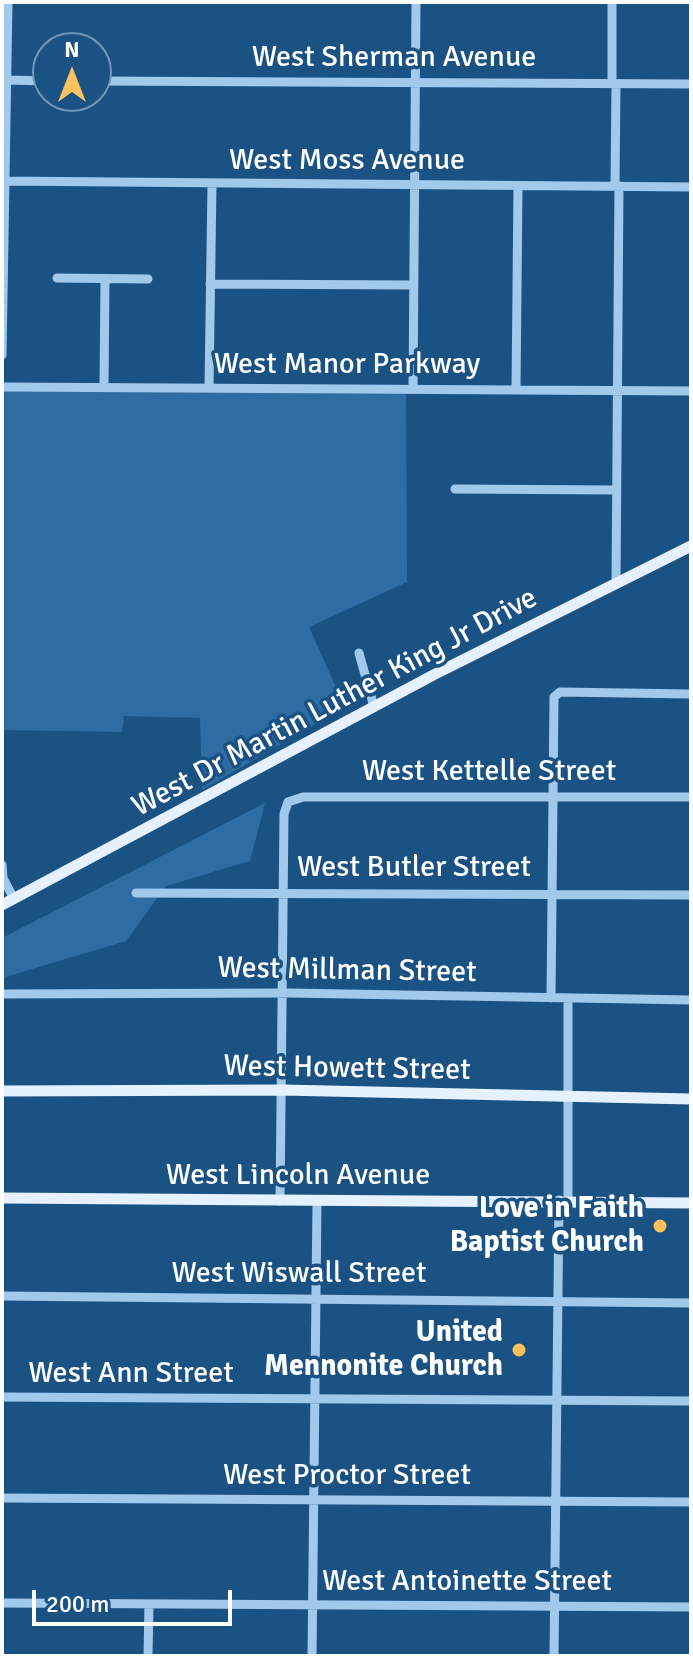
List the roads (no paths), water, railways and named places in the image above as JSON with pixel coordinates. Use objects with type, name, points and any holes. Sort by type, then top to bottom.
[{"type":"main road","name":"West Dr Martin Luther King Jr Drive","points":[[2,905],[374,707],[691,546]]},
{"type":"main road","name":"West Howett Street","points":[[2,1091],[282,1090],[691,1099]]},
{"type":"main road","name":"West Lincoln Avenue","points":[[2,1198],[691,1203]]},
{"type":"street","points":[[2,355],[4,102],[7,80],[4,26],[8,2]]},
{"type":"street","points":[[413,389],[416,2]]},
{"type":"street","points":[[612,2],[617,186],[616,582]]},
{"type":"street","points":[[7,80],[32,81]]},
{"type":"street","name":"West Sherman Avenue","points":[[112,81],[691,84]]},
{"type":"street","name":"West Moss Avenue","points":[[3,181],[691,187]]},
{"type":"street","points":[[209,388],[212,184]]},
{"type":"street","points":[[516,390],[518,186]]},
{"type":"street","points":[[57,278],[148,279]]},
{"type":"street","points":[[104,387],[105,279]]},
{"type":"street","points":[[210,284],[414,285]]},
{"type":"street","name":"West Manor Parkway","points":[[2,387],[691,391]]},
{"type":"street","points":[[455,489],[614,490]]},
{"type":"street","points":[[359,653],[374,707]]},
{"type":"street","points":[[551,998],[556,694],[691,694]]},
{"type":"street","name":"West Kettelle Street","points":[[284,891],[284,811],[288,802],[303,797],[691,797]]},
{"type":"street","points":[[2,865],[3,878],[14,899]]},
{"type":"street","points":[[280,1201],[284,891]]},
{"type":"street","name":"West Butler Street","points":[[136,893],[284,891],[691,895]]},
{"type":"street","name":"West Millman Street","points":[[2,994],[282,993],[691,1000]]},
{"type":"street","points":[[554,1656],[558,1300],[568,1096],[568,998]]},
{"type":"street","points":[[312,1656],[317,1201]]},
{"type":"street","name":"West Wiswall Street","points":[[2,1296],[691,1303]]},
{"type":"street","name":"West Ann Street","points":[[2,1397],[691,1401]]},
{"type":"street","name":"West Proctor Street","points":[[2,1498],[691,1502]]},
{"type":"street","name":"West Antoinette Street","points":[[2,1603],[691,1607]]},
{"type":"street","points":[[148,1656],[149,1604]]},
{"type":"place","name":"Love in Faith Baptist Church","points":[[660,1226]]},
{"type":"place","name":"United Mennonite Church","points":[[519,1350]]}]
